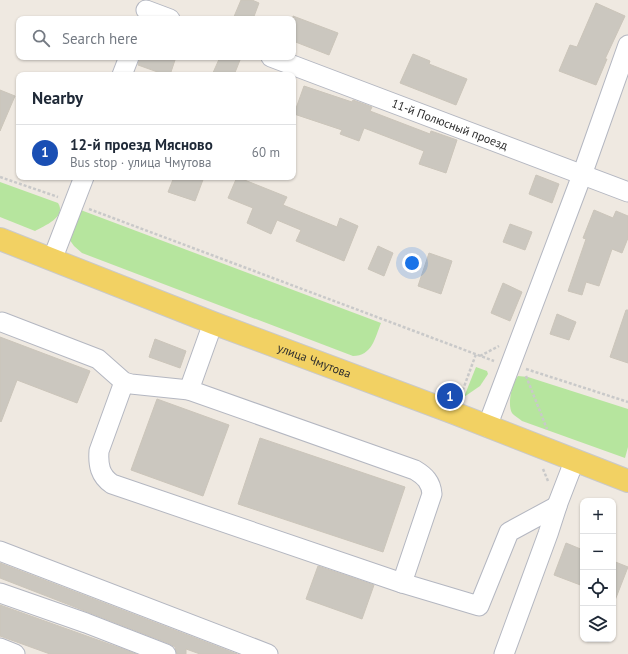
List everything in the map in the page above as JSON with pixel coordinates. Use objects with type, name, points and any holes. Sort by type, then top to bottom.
[{"type":"main road","name":"улица Чмутова","points":[[0,239],[213,322],[575,459],[628,481]]},
{"type":"street","points":[[146,10],[162,16]]},
{"type":"street","points":[[488,427],[582,175],[628,45]]},
{"type":"street","points":[[123,72],[128,60]]},
{"type":"street","name":"11-й Полюсный проезд","points":[[279,60],[628,192]]},
{"type":"street","points":[[52,260],[83,180]]},
{"type":"street","points":[[2,322],[98,359],[124,382],[189,390],[415,470],[422,474],[431,485],[432,494],[402,583]]},
{"type":"street","points":[[189,390],[213,322]]},
{"type":"street","points":[[124,382],[99,451],[98,463],[106,480],[112,484],[402,583],[479,606],[509,532],[556,506]]},
{"type":"street","points":[[504,654],[548,534],[556,506],[575,459]]},
{"type":"street","points":[[0,551],[268,654]]},
{"type":"street","points":[[0,593],[86,623],[166,654]]},
{"type":"street","points":[[0,648],[15,654]]},
{"type":"path","points":[[0,177],[74,203],[510,367],[522,368],[628,402]]},
{"type":"green space","points":[[0,182],[58,203],[60,208],[57,217],[49,224],[35,231],[0,217]]},
{"type":"green space","points":[[78,209],[381,323],[375,340],[369,350],[365,353],[353,356],[82,253],[69,239]]},
{"type":"green space","points":[[476,367],[487,371],[488,374],[480,386],[464,397]]},
{"type":"green space","points":[[518,376],[528,377],[628,409],[628,447],[625,458],[522,421],[514,415],[511,409],[510,399],[512,388]]},
{"type":"building","points":[[241,0],[252,0],[259,3],[254,16],[234,16]]},
{"type":"building","points":[[596,3],[625,16],[605,59],[607,59],[596,85],[559,71],[570,45],[577,47]]},
{"type":"building","points":[[296,17],[338,33],[329,55],[296,42]]},
{"type":"building","points":[[413,54],[430,61],[429,64],[467,79],[456,105],[400,83]]},
{"type":"building","points":[[139,60],[175,60],[171,72],[158,72],[138,65]]},
{"type":"building","points":[[219,60],[240,60],[235,72],[213,72]]},
{"type":"building","points":[[304,86],[372,107],[370,111],[430,134],[431,131],[457,140],[446,173],[419,164],[424,151],[364,128],[359,141],[340,134],[342,130],[296,115],[296,108]]},
{"type":"building","points":[[0,90],[15,96],[0,131]]},
{"type":"building","points":[[536,175],[559,184],[552,203],[529,194]]},
{"type":"building","points":[[173,180],[203,180],[195,201],[168,192]]},
{"type":"building","points":[[236,180],[244,180],[287,197],[283,205],[337,227],[340,218],[358,226],[344,261],[296,241],[301,230],[277,220],[271,234],[247,223],[253,208],[228,198]]},
{"type":"building","points":[[594,210],[613,218],[616,211],[628,216],[628,238],[622,253],[612,249],[599,286],[586,282],[582,295],[568,291],[586,239],[583,238]]},
{"type":"building","points":[[510,224],[532,232],[525,250],[503,242]]},
{"type":"building","points":[[378,246],[393,253],[384,276],[368,269]]},
{"type":"building","points":[[429,253],[452,261],[441,294],[418,286]]},
{"type":"building","points":[[503,283],[522,292],[510,321],[491,313]]},
{"type":"building","points":[[626,310],[628,310],[628,363],[610,357]]},
{"type":"building","points":[[557,314],[576,322],[569,340],[550,334]]},
{"type":"building","points":[[0,337],[90,371],[77,403],[17,380],[1,422]]},
{"type":"building","points":[[155,339],[186,351],[180,368],[149,357]]},
{"type":"building","points":[[157,399],[229,425],[203,496],[131,470]]},
{"type":"building","points":[[260,438],[405,487],[383,552],[238,504]]},
{"type":"building","points":[[566,543],[580,549],[580,585],[554,575]]},
{"type":"building","points":[[616,562],[628,567],[616,598]]},
{"type":"building","points":[[0,563],[237,654],[200,654],[186,649],[186,654],[177,654],[175,647],[170,644],[0,578]]},
{"type":"building","points":[[318,566],[374,585],[362,619],[306,599]]},
{"type":"building","points":[[0,605],[136,654],[50,654],[0,636]]},
{"type":"place","name":"12-й проезд Мясново","points":[[450,396]]}]
